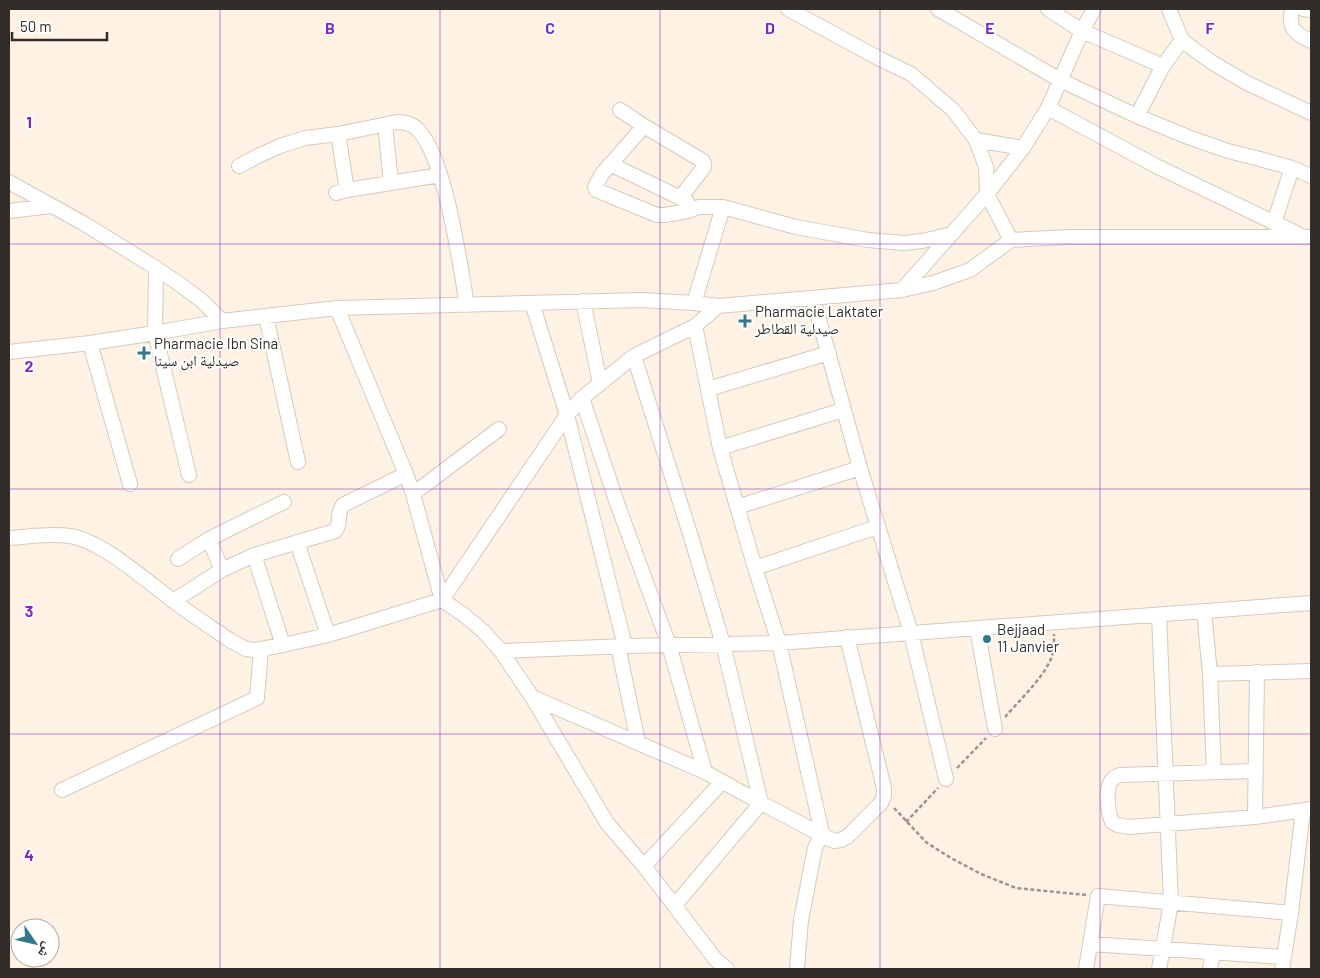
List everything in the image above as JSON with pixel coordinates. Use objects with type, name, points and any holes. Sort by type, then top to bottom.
[{"type":"street","points":[[788,9],[880,60],[911,74],[953,110],[976,140],[986,167],[987,194],[1011,240]]},
{"type":"street","points":[[938,9],[1060,80],[1137,116],[1228,151],[1292,168],[1311,176]]},
{"type":"street","points":[[1048,9],[1082,31],[1163,66]]},
{"type":"street","points":[[902,290],[987,194],[1023,148],[1048,108],[1082,31],[1094,9]]},
{"type":"street","points":[[1169,9],[1182,40],[1213,63],[1247,83],[1311,112]]},
{"type":"street","points":[[1292,9],[1291,26],[1299,35],[1311,41]]},
{"type":"street","points":[[1303,9],[1311,10]]},
{"type":"street","points":[[1137,116],[1163,66],[1182,40]]},
{"type":"street","points":[[1048,108],[1156,166],[1274,223],[1307,236]]},
{"type":"street","points":[[620,110],[703,161],[704,167],[680,198]]},
{"type":"street","points":[[239,166],[280,146],[305,138],[338,134],[397,122],[404,122],[414,127],[431,150],[440,174],[450,210],[467,305]]},
{"type":"street","points":[[384,125],[391,183]]},
{"type":"street","points":[[644,126],[596,182],[596,190],[600,193],[657,215],[672,214],[699,207],[723,207],[796,227],[868,240],[904,243],[952,234]]},
{"type":"street","points":[[338,134],[341,191],[440,174]]},
{"type":"street","points":[[976,140],[1023,148]]},
{"type":"street","points":[[610,164],[699,207]]},
{"type":"street","points":[[1274,223],[1292,168]]},
{"type":"street","points":[[9,182],[97,232],[175,280],[201,300],[222,321]]},
{"type":"street","points":[[9,211],[51,206]]},
{"type":"street","points":[[694,303],[723,207]]},
{"type":"street","points":[[9,352],[90,343],[222,321],[337,308],[641,300],[718,306],[902,290],[933,283],[970,270],[1011,240],[1068,237],[1307,236]]},
{"type":"street","points":[[156,268],[155,333],[189,475]]},
{"type":"street","points":[[813,298],[843,410],[911,633],[946,779]]},
{"type":"street","points":[[583,301],[600,383]]},
{"type":"street","points":[[532,303],[567,415],[622,646],[638,742]]},
{"type":"street","points":[[9,538],[50,535],[72,536],[95,545],[118,559],[173,601],[231,641],[246,649],[261,650],[328,636],[442,600],[567,415],[582,398],[634,356],[695,326],[718,306]]},
{"type":"street","points":[[337,308],[406,474],[442,600],[483,631],[501,651],[532,697],[607,823],[644,866],[716,960],[727,969]]},
{"type":"street","points":[[266,316],[298,462]]},
{"type":"street","points":[[695,326],[720,448],[779,643],[822,833],[815,848],[802,911],[797,969]]},
{"type":"street","points":[[90,343],[130,484]]},
{"type":"street","points":[[708,389],[829,353]]},
{"type":"street","points":[[634,356],[724,644],[761,803]]},
{"type":"street","points":[[582,398],[668,645],[705,772]]},
{"type":"street","points":[[720,448],[843,410]]},
{"type":"street","points":[[413,494],[499,429]]},
{"type":"street","points":[[737,506],[860,468]]},
{"type":"street","points":[[173,601],[222,570],[254,555],[335,531],[338,527],[339,512],[343,505],[406,474]]},
{"type":"street","points":[[178,559],[209,539],[284,502]]},
{"type":"street","points":[[755,568],[877,526]]},
{"type":"street","points":[[209,539],[222,570]]},
{"type":"street","points":[[297,542],[328,636]]},
{"type":"street","points":[[254,555],[283,645]]},
{"type":"street","points":[[501,651],[622,646],[779,643],[1311,603]]},
{"type":"street","points":[[1204,611],[1210,674],[1214,772]]},
{"type":"street","points":[[1159,615],[1171,903],[1159,969]]},
{"type":"street","points":[[978,628],[995,729]]},
{"type":"street","points":[[532,697],[705,772],[834,841],[842,840],[881,803],[884,796],[884,788],[847,638]]},
{"type":"street","points":[[62,790],[257,698],[261,650]]},
{"type":"street","points":[[1210,674],[1311,671]]},
{"type":"street","points":[[1255,817],[1257,672]]},
{"type":"street","points":[[1090,944],[1213,953],[1283,963],[1307,810],[1255,817],[1129,827],[1112,822],[1109,816],[1108,786],[1112,779],[1120,775],[1256,771]]},
{"type":"street","points":[[644,866],[722,782]]},
{"type":"street","points":[[675,905],[761,803]]},
{"type":"street","points":[[1086,969],[1098,896],[1292,913]]},
{"type":"street","points":[[1210,969],[1213,953]]},
{"type":"path","points":[[884,796],[927,843],[950,858],[981,874],[1016,888],[1098,896]]},
{"type":"place","name":"Pharmacie Laktater صيدلية القطاطر","points":[[745,321]]},
{"type":"place","name":"Pharmacie Ibn Sina صيدلية ابن سينا","points":[[144,353]]},
{"type":"place","name":"Bejjaad 11 Janvier","points":[[987,639]]}]
